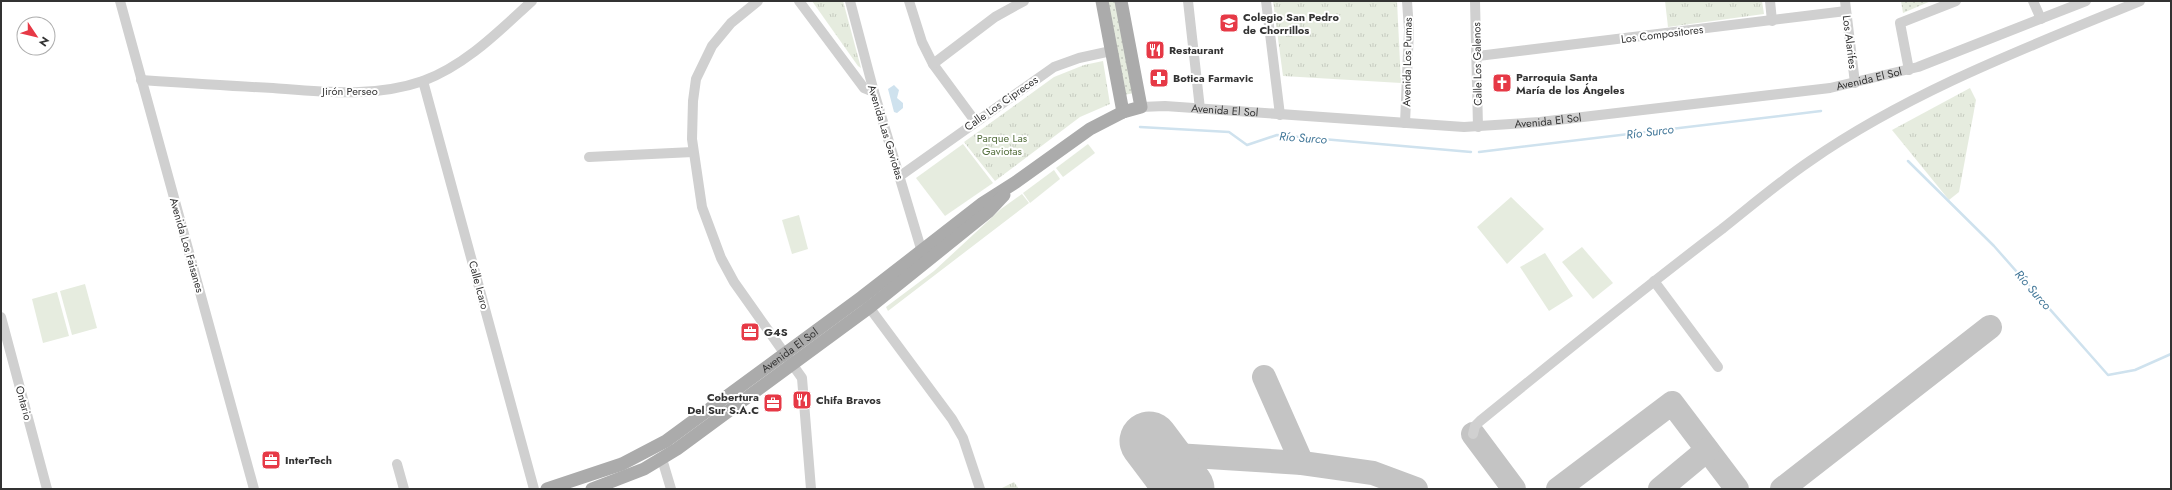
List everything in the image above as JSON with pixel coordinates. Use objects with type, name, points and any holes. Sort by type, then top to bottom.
[{"type":"main road","points":[[1102,1],[1123,112]]},
{"type":"main road","points":[[1121,1],[1141,107]]},
{"type":"main road","name":"Avenida El Sol","points":[[592,489],[615,482],[662,459],[789,359],[925,256],[988,212],[1016,182],[1071,141],[1107,119],[1123,112],[1141,107]]},
{"type":"main road","name":"Avenida El Sol","points":[[547,489],[604,472],[651,450],[789,359]]},
{"type":"street","name":"Avenida Los Faisanes","points":[[120,1],[140,80],[254,489]]},
{"type":"street","name":"Jirón Perseo","points":[[140,80],[329,92],[377,92],[423,81],[469,56],[492,38],[532,1]]},
{"type":"street","points":[[758,1],[730,24],[712,46],[696,78],[690,101],[693,152],[702,207],[721,258],[734,282],[802,378],[811,489]]},
{"type":"street","points":[[799,1],[864,88],[874,92]]},
{"type":"street","name":"Avenida Las Gaviotas","points":[[850,1],[874,92],[925,256]]},
{"type":"street","points":[[909,1],[920,36],[933,64],[975,121]]},
{"type":"street","points":[[933,64],[995,17],[1024,1]]},
{"type":"street","points":[[1188,1],[1200,109]]},
{"type":"street","points":[[1266,1],[1280,115]]},
{"type":"street","name":"Avenida Los Pumas","points":[[1405,124],[1409,30],[1407,1]]},
{"type":"street","name":"Calle Los Galenos","points":[[1475,1],[1478,56],[1478,127]]},
{"type":"street","points":[[1770,1],[1772,21]]},
{"type":"street","points":[[1909,70],[1900,23],[1956,1]]},
{"type":"street","points":[[2033,1],[2041,19]]},
{"type":"street","name":"Avenida El Sol","points":[[1141,107],[1165,106],[1405,124],[1478,127],[1514,125],[1830,88],[1855,83],[1909,70],[2086,1]]},
{"type":"street","points":[[1473,434],[1475,426],[1480,421],[1654,281],[1810,161],[1870,124],[1946,84],[2022,50],[2140,1]]},
{"type":"street","name":"Los Compositores","points":[[1478,56],[1772,21],[1845,6]]},
{"type":"street","name":"Los Alarifes","points":[[1845,6],[1855,83]]},
{"type":"street","name":"Calle Los Cipreces","points":[[900,176],[975,121],[1054,67],[1078,58],[1111,51]]},
{"type":"street","name":"Calle Icaro","points":[[423,81],[534,489]]},
{"type":"street","points":[[589,157],[693,152]]},
{"type":"street","points":[[1654,281],[1718,367]]},
{"type":"street","points":[[866,302],[952,419],[963,438],[980,489]]},
{"type":"street","name":"Ontario","points":[[1,317],[47,489]]},
{"type":"street","points":[[662,459],[671,489]]},
{"type":"street","points":[[397,464],[404,489]]},
{"type":"green space","points":[[812,1],[843,1],[861,68],[858,66]]},
{"type":"green space","points":[[1106,1],[1117,1],[1134,93],[1124,95]]},
{"type":"green space","points":[[1273,1],[1397,1],[1401,83],[1283,76]]},
{"type":"green space","points":[[1665,1],[1762,1],[1764,14],[1668,27]]},
{"type":"green space","points":[[1901,1],[1931,1],[1903,13]]},
{"type":"green space","name":"Parque Las Gaviotas","points":[[1103,61],[1110,104],[1080,117],[995,181],[964,142],[1054,77],[1084,65]]},
{"type":"green space","points":[[1970,88],[1976,100],[1959,192],[1949,200],[1892,130]]},
{"type":"green space","points":[[963,144],[993,183],[945,216],[916,178]]},
{"type":"green space","points":[[1088,144],[1095,153],[1063,177],[1056,168]]},
{"type":"green space","points":[[1054,170],[1060,179],[1030,203],[1023,193]]},
{"type":"green space","points":[[1022,194],[1029,203],[888,311],[886,307],[934,271],[1001,209]]},
{"type":"green space","points":[[1511,197],[1544,229],[1507,264],[1477,227]]},
{"type":"green space","points":[[799,215],[808,249],[792,254],[782,220]]},
{"type":"green space","points":[[1582,247],[1613,283],[1593,299],[1562,262]]},
{"type":"green space","points":[[1545,253],[1573,296],[1549,311],[1520,267]]},
{"type":"green space","points":[[85,284],[97,328],[72,335],[60,291]]},
{"type":"green space","points":[[57,292],[69,336],[43,343],[32,299]]},
{"type":"green space","points":[[1014,482],[1019,489],[1000,489]]},
{"type":"water","points":[[894,85],[899,90],[897,98],[903,103],[903,108],[897,113],[894,112],[888,89]]},
{"type":"waterway","name":"Río Surco","points":[[1479,152],[1821,111]]},
{"type":"waterway","name":"Río Surco","points":[[1140,127],[1229,132],[1247,145],[1277,135],[1471,152]]},
{"type":"waterway","name":"Río Surco","points":[[1908,161],[1994,246],[2108,375],[2135,370],[2171,354]]},
{"type":"taxiway","points":[[1782,489],[1990,327]]},
{"type":"taxiway","points":[[1264,377],[1302,463]]},
{"type":"taxiway","points":[[1558,489],[1672,403],[1737,489]]},
{"type":"taxiway","points":[[1473,434],[1514,489]]},
{"type":"taxiway","points":[[1660,489],[1707,450]]},
{"type":"taxiway","points":[[1160,454],[1302,463],[1373,473],[1416,489]]},
{"type":"runway","points":[[1149,441],[1185,489]]},
{"type":"place","name":"Colegio San Pedro de Chorrillos","points":[[1229,23]]},
{"type":"place","name":"Restaurant","points":[[1155,50]]},
{"type":"place","name":"Botica Farmavic","points":[[1159,78]]},
{"type":"place","name":"Parroquia Santa María de los Ángeles","points":[[1502,83]]},
{"type":"place","name":"G4S","points":[[750,332]]},
{"type":"place","name":"Chifa Bravos","points":[[802,400]]},
{"type":"place","name":"Cobertura Del Sur S.A.C","points":[[773,403]]},
{"type":"place","name":"InterTech","points":[[271,460]]}]
